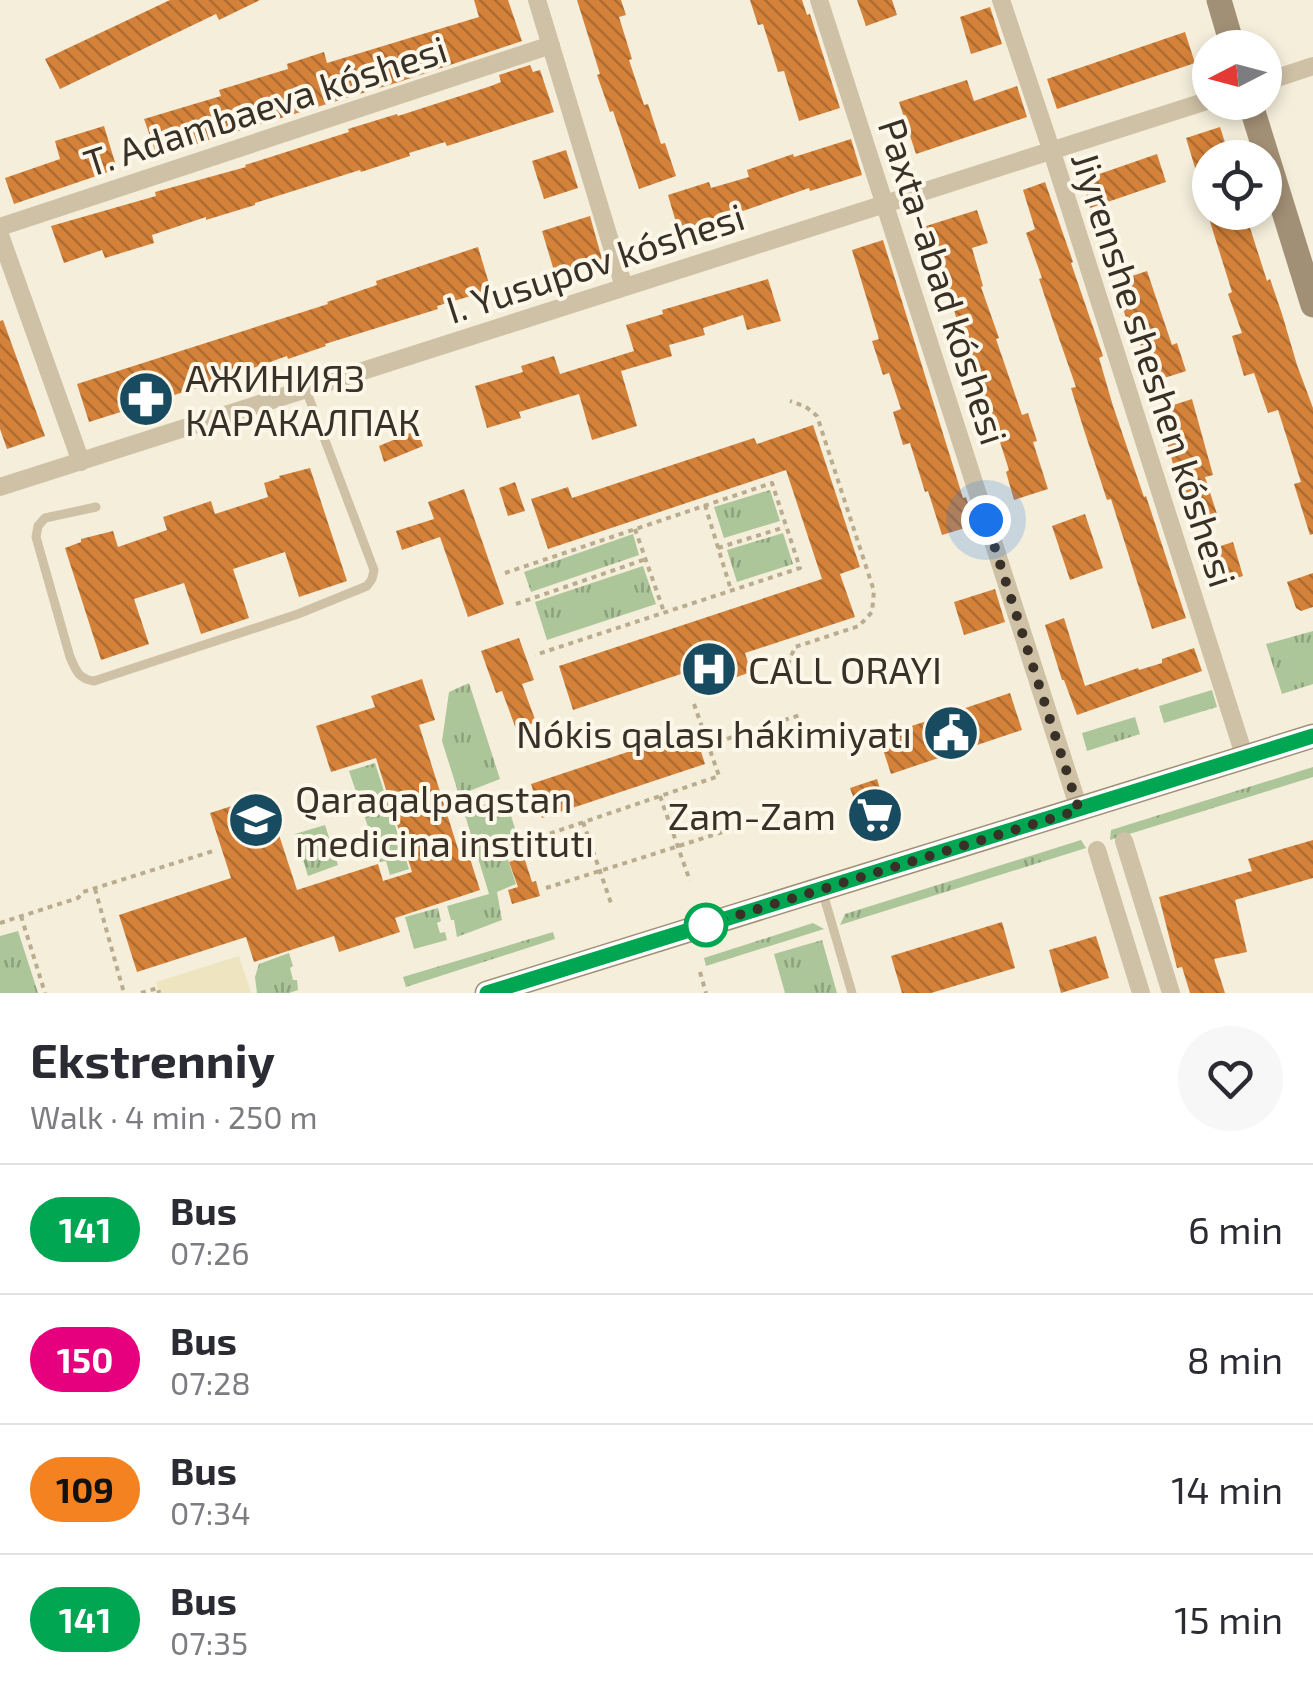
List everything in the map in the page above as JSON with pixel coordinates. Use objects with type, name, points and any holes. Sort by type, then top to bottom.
[{"type":"main road","points":[[1219,0],[1228,30]]},
{"type":"main road","points":[[1256,120],[1313,305]]},
{"type":"main road","points":[[487,993],[1313,736]]},
{"type":"street","points":[[537,0],[624,287]]},
{"type":"street","name":"Paxta-abad kóshesi","points":[[820,0],[1079,810]]},
{"type":"street","name":"Jiyrenshe sheshen kóshesi","points":[[1000,0],[1245,758]]},
{"type":"street","name":"T. Adambaeva kóshesi","points":[[0,227],[551,45]]},
{"type":"street","points":[[1282,76],[1313,66]]},
{"type":"street","name":"I. Yusupov kóshesi","points":[[0,487],[1192,106]]},
{"type":"street","points":[[0,235],[81,462]]},
{"type":"street","points":[[1124,841],[1171,993]]},
{"type":"street","points":[[1097,850],[1142,993]]},
{"type":"lane","points":[[96,507],[45,518],[36,537],[70,657],[78,675],[86,680],[94,681],[298,614],[367,586],[374,570],[306,390]]},
{"type":"lane","points":[[822,890],[852,993]]},
{"type":"path","points":[[784,674],[795,648],[859,626],[872,612],[874,591],[817,416],[806,406],[790,402]]},
{"type":"path","points":[[505,573],[772,483],[800,568],[535,655]]},
{"type":"path","points":[[705,506],[731,590]]},
{"type":"path","points":[[718,548],[786,526]]},
{"type":"path","points":[[635,529],[664,612]]},
{"type":"path","points":[[516,604],[646,560]]},
{"type":"path","points":[[530,840],[719,776],[694,704]]},
{"type":"path","points":[[708,745],[800,715]]},
{"type":"path","points":[[660,796],[690,881]]},
{"type":"path","points":[[583,822],[612,906]]},
{"type":"path","points":[[546,888],[746,825]]},
{"type":"path","points":[[0,923],[213,851]]},
{"type":"path","points":[[95,889],[124,993]]},
{"type":"path","points":[[21,916],[45,993]]},
{"type":"path","points":[[700,972],[706,993]]},
{"type":"path","points":[[141,993],[158,988],[159,993]]},
{"type":"green space","points":[[770,490],[780,521],[724,538],[714,507]]},
{"type":"green space","points":[[783,533],[793,564],[737,582],[727,550]]},
{"type":"green space","points":[[633,534],[639,555],[531,592],[524,572]]},
{"type":"green space","points":[[643,566],[656,604],[547,640],[535,602]]},
{"type":"green space","points":[[1313,631],[1313,684],[1282,694],[1266,644]]},
{"type":"green space","points":[[469,683],[500,779],[459,795],[442,741],[449,692]]},
{"type":"green space","points":[[1212,690],[1217,707],[1164,723],[1159,706]]},
{"type":"green space","points":[[1135,717],[1140,734],[1087,751],[1082,733]]},
{"type":"green space","points":[[375,763],[409,869],[390,875],[386,861],[380,862],[349,771]]},
{"type":"green space","points":[[1313,767],[1313,777],[1110,840],[1111,830]]},
{"type":"green space","points":[[505,797],[520,844],[507,857],[516,884],[497,892],[502,920],[457,937],[447,906],[489,894],[464,812]]},
{"type":"green space","points":[[325,825],[338,865],[308,876],[295,834]]},
{"type":"green space","points":[[1081,840],[1086,848],[840,925],[845,914]]},
{"type":"green space","points":[[438,908],[441,921],[437,923],[447,940],[414,949],[405,917]]},
{"type":"green space","points":[[813,923],[824,929],[706,966],[704,958]]},
{"type":"green space","points":[[18,931],[38,993],[0,993],[0,936]]},
{"type":"green space","points":[[553,932],[555,939],[406,987],[403,977]]},
{"type":"green space","points":[[822,940],[837,993],[785,993],[774,954]]},
{"type":"green space","points":[[289,953],[298,990],[257,993],[255,977],[259,964]]},
{"type":"shaded area","points":[[239,956],[251,993],[159,993],[156,982]]},
{"type":"building","points":[[170,0],[260,0],[219,20],[216,14],[60,89],[45,59]]},
{"type":"building","points":[[474,0],[508,0],[522,41],[157,156],[144,119],[221,96],[219,90],[288,69],[287,64],[324,52],[327,63],[479,17]]},
{"type":"building","points":[[577,0],[621,0],[626,15],[619,17],[632,59],[629,60],[676,176],[639,189],[597,75],[600,74]]},
{"type":"building","points":[[750,0],[802,0],[840,108],[799,121],[784,71],[778,72],[763,24],[758,25]]},
{"type":"building","points":[[857,0],[892,0],[897,15],[866,26]]},
{"type":"building","points":[[990,7],[1002,44],[971,54],[960,17]]},
{"type":"building","points":[[1185,32],[1192,54],[1192,64],[1057,109],[1047,79]]},
{"type":"building","points":[[530,65],[533,72],[540,70],[554,112],[206,217],[152,235],[154,243],[105,258],[102,250],[64,263],[51,226],[156,196],[155,192],[246,167],[349,132],[348,129],[491,86],[501,82],[499,75]]},
{"type":"building","points":[[967,80],[974,101],[1017,86],[1027,117],[916,154],[899,102]]},
{"type":"building","points":[[104,126],[117,169],[14,204],[5,178],[60,159],[55,141]]},
{"type":"building","points":[[1220,127],[1224,140],[1192,140],[1192,158],[1186,138]]},
{"type":"building","points":[[851,139],[862,175],[810,191],[809,188],[737,213],[738,216],[679,233],[668,195],[709,182],[711,188],[749,177],[747,170]]},
{"type":"building","points":[[566,150],[578,188],[544,199],[532,161]]},
{"type":"building","points":[[1157,154],[1166,182],[1090,208],[1082,180]]},
{"type":"building","points":[[1045,182],[1103,356],[1099,358],[1113,406],[1186,618],[1152,629],[1111,499],[1107,500],[1083,427],[1071,388],[1076,387],[1026,233],[1035,229],[1023,190]]},
{"type":"building","points":[[977,210],[988,243],[972,248],[981,287],[1022,415],[1028,413],[1048,489],[1014,500],[1006,472],[1009,470],[988,405],[983,407],[938,259],[933,260],[923,227]]},
{"type":"building","points":[[590,216],[602,259],[555,274],[542,231]]},
{"type":"building","points":[[1213,230],[1251,230],[1313,408],[1310,535],[1294,484],[1301,482],[1278,410],[1268,413],[1254,373],[1244,376],[1232,336],[1242,333],[1228,294],[1232,292]]},
{"type":"building","points":[[883,240],[963,498],[966,497],[975,525],[942,535],[910,443],[903,445],[893,412],[901,409],[889,373],[883,375],[872,341],[879,339],[852,250]]},
{"type":"building","points":[[478,247],[491,290],[89,422],[77,384],[328,304],[377,285],[376,281]]},
{"type":"building","points":[[1147,271],[1172,345],[1177,343],[1186,371],[1152,382],[1114,282]]},
{"type":"building","points":[[768,279],[781,321],[747,330],[743,315],[703,328],[705,335],[669,345],[672,356],[621,371],[637,426],[592,440],[579,394],[519,412],[521,418],[487,428],[475,386],[523,372],[521,366],[554,356],[560,374],[634,351],[626,325],[663,314],[662,310]]},
{"type":"building","points":[[3,320],[45,436],[7,449],[0,429]]},
{"type":"building","points":[[1192,399],[1213,475],[1205,477],[1217,514],[1189,522],[1158,410]]},
{"type":"building","points":[[813,425],[860,567],[840,574],[855,617],[745,653],[751,672],[699,690],[693,670],[573,710],[559,666],[822,579],[786,470],[548,549],[531,499],[568,487],[572,498],[754,438],[757,444]]},
{"type":"building","points":[[417,430],[423,446],[384,462],[379,446]]},
{"type":"building","points":[[310,468],[347,581],[299,597],[285,552],[233,569],[249,618],[201,634],[184,583],[134,599],[149,644],[101,660],[65,548],[81,539],[113,531],[118,547],[167,530],[163,517],[211,501],[215,514],[268,497],[264,483]]},
{"type":"building","points":[[515,482],[525,511],[508,516],[499,488]]},
{"type":"building","points":[[464,489],[504,604],[468,617],[440,537],[402,550],[396,531],[434,519],[428,502]]},
{"type":"building","points":[[1085,514],[1103,568],[1070,580],[1052,526]]},
{"type":"building","points":[[1233,542],[1243,576],[1215,585],[1205,551]]},
{"type":"building","points":[[1313,573],[1313,607],[1301,611],[1296,608],[1287,582]]},
{"type":"building","points":[[995,589],[1005,622],[964,635],[954,602]]},
{"type":"building","points":[[1064,618],[1085,686],[1162,663],[1162,659],[1194,648],[1202,671],[1077,715],[1045,625]]},
{"type":"building","points":[[519,638],[534,680],[522,684],[536,722],[516,729],[502,691],[496,693],[481,651]]},
{"type":"building","points":[[422,679],[435,720],[419,725],[458,849],[466,846],[480,890],[395,918],[400,932],[339,952],[334,936],[254,962],[246,937],[137,972],[119,915],[231,878],[210,813],[266,795],[297,890],[378,864],[383,881],[412,872],[376,758],[331,772],[316,726],[375,707],[371,696]]},
{"type":"building","name":"Nókis qalası hákimiyatı","points":[[1010,693],[1022,730],[891,774],[879,737]]},
{"type":"building","points":[[694,730],[705,764],[542,818],[531,784]]},
{"type":"building","points":[[877,779],[888,814],[862,822],[850,788]]},
{"type":"building","points":[[1313,840],[1313,878],[1235,900],[1247,952],[1214,959],[1225,993],[1190,993],[1182,967],[1177,968],[1159,897],[1252,871],[1248,859]]},
{"type":"building","points":[[524,857],[540,896],[512,904],[508,890],[518,887],[509,862]]},
{"type":"building","points":[[1002,922],[1015,968],[931,993],[902,993],[891,956]]},
{"type":"building","points":[[1096,936],[1109,978],[1061,993],[1049,950]]},
{"type":"bus line","name":"141","points":[[487,993],[1313,736]]},
{"type":"place","name":"АЖИНИЯЗ КАРАКАЛПАК","points":[[146,399]]},
{"type":"place","name":"CALL ORAYI","points":[[709,669]]},
{"type":"place","name":"Nókis qalası hákimiyatı","points":[[951,733]]},
{"type":"place","name":"Zam-Zam","points":[[875,815]]},
{"type":"place","name":"Qaraqalpaqstan medicina institutı","points":[[256,820]]},
{"type":"route","points":[[706,925],[1079,810],[986,520]]}]
